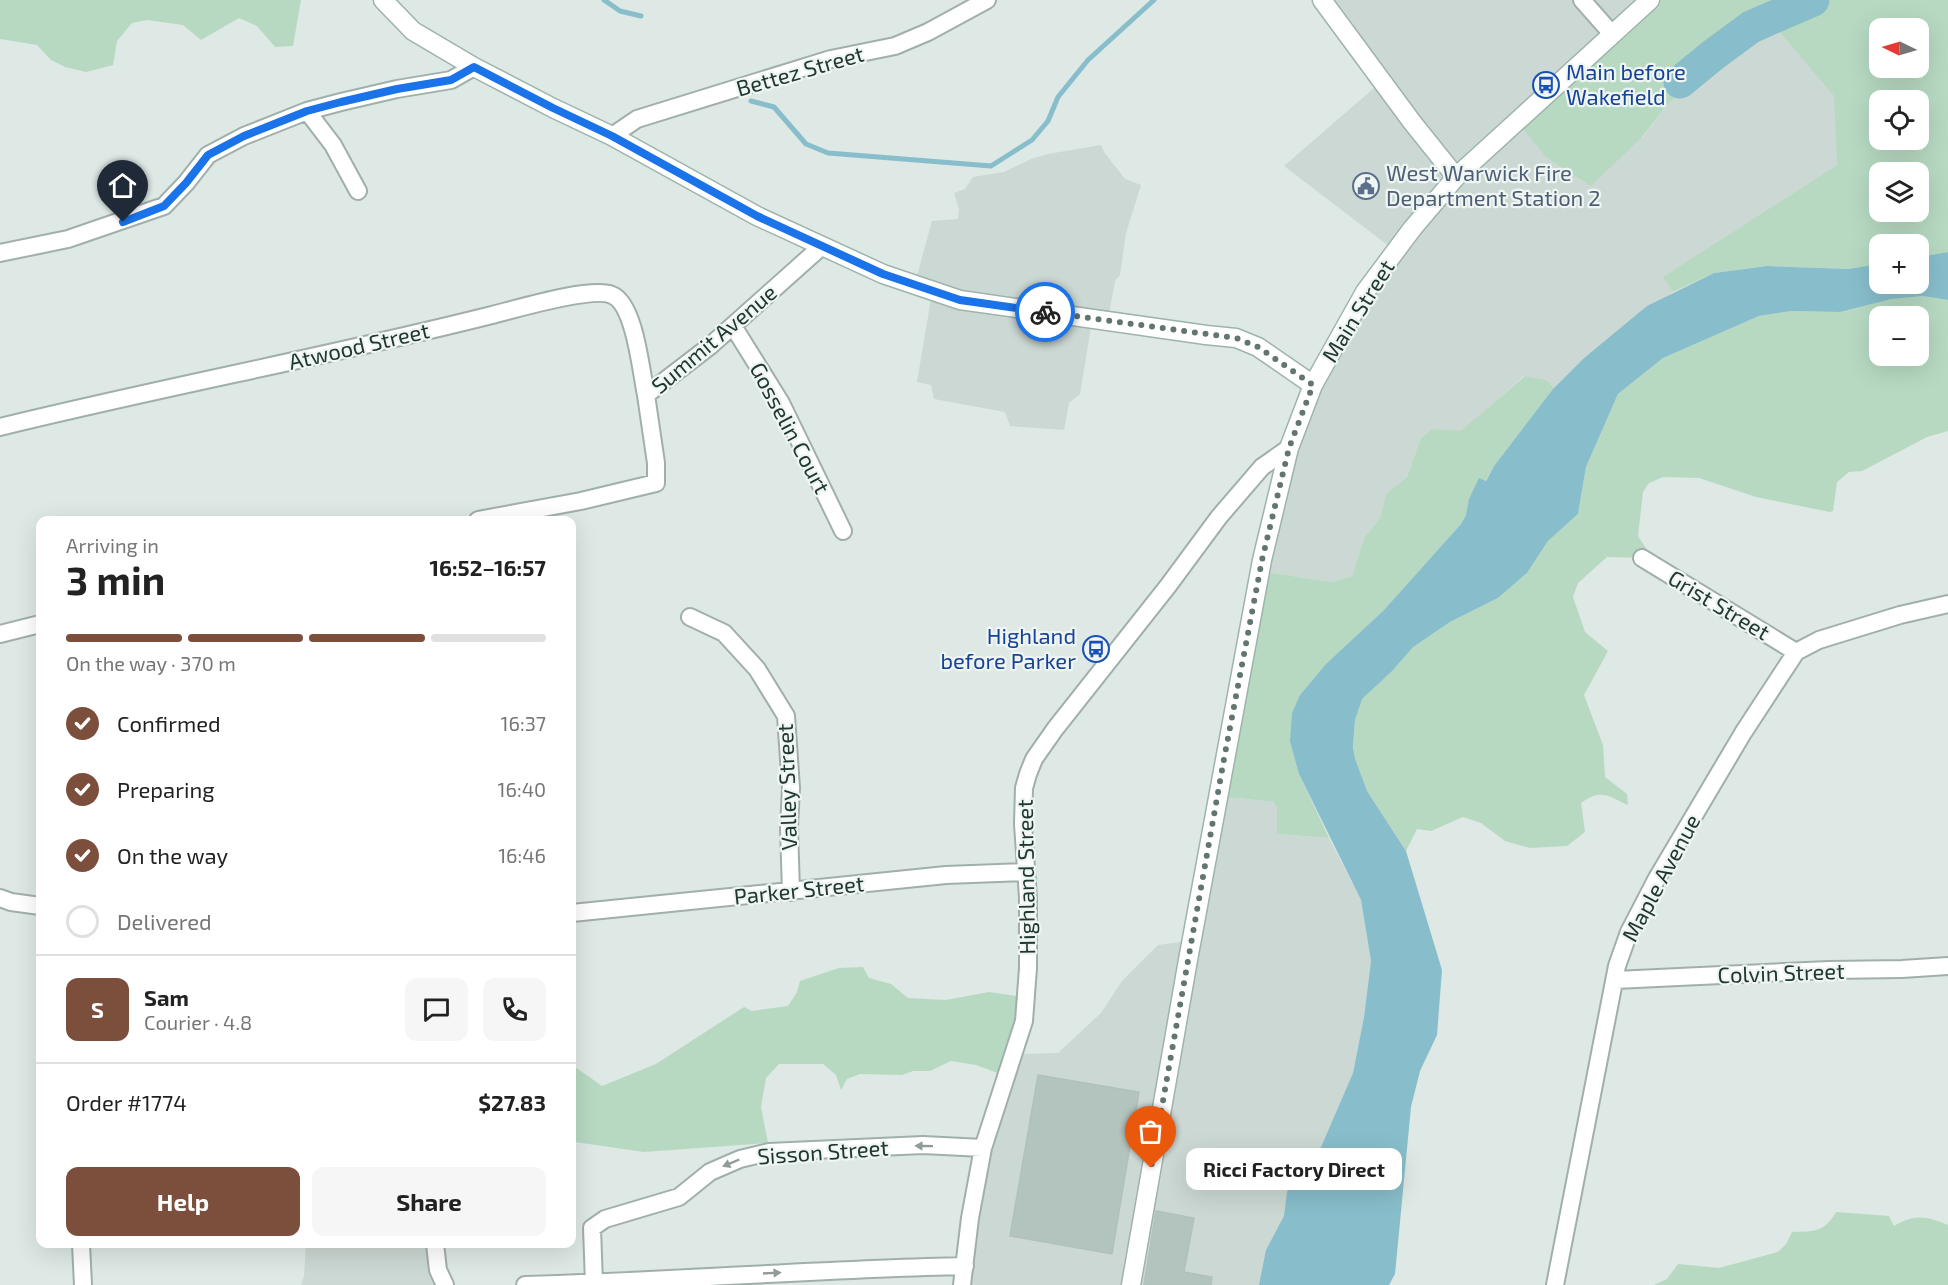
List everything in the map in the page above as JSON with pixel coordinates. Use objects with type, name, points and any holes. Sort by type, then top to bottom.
[{"type":"main road","points":[[383,0],[413,31],[449,50],[474,67],[563,114],[612,136],[757,216],[883,274],[960,300],[1236,338],[1258,347],[1313,385]]},
{"type":"main road","points":[[1322,0],[1412,122],[1456,177]]},
{"type":"main road","name":"Main Street","points":[[1131,1285],[1224,759],[1262,560],[1289,448],[1313,385],[1365,292],[1412,229],[1456,177],[1650,0]]},
{"type":"street","name":"Bettez Street","points":[[612,136],[637,119],[831,59],[895,45],[928,33],[987,0]]},
{"type":"street","points":[[1582,0],[1612,34]]},
{"type":"street","points":[[0,253],[68,239],[164,206],[208,155],[244,136],[307,111],[397,89],[451,80],[474,67]]},
{"type":"street","points":[[307,111],[333,145],[358,191]]},
{"type":"street","name":"Summit Avenue","points":[[499,516],[580,501],[656,483],[656,463],[646,395],[710,346],[822,246]]},
{"type":"street","name":"Atwood Street","points":[[0,427],[181,384],[262,369],[420,333],[573,296],[600,293],[611,294],[621,300],[630,318],[646,395]]},
{"type":"street","name":"Gosselin Court","points":[[733,326],[781,404],[843,531]]},
{"type":"street","name":"Highland Street","points":[[962,1285],[970,1218],[983,1148],[1024,1021],[1028,968],[1024,788],[1034,759],[1219,517],[1262,467],[1289,448]]},
{"type":"street","name":"Grist Street","points":[[1642,558],[1796,652]]},
{"type":"street","points":[[1796,652],[1819,640],[1900,615],[1948,604]]},
{"type":"street","name":"Valley Street","points":[[690,617],[724,633],[757,669],[786,716],[791,788],[789,827],[791,892]]},
{"type":"street","points":[[0,633],[36,625]]},
{"type":"street","name":"Maple Avenue","points":[[1555,1285],[1617,966],[1629,932],[1657,878],[1743,733],[1796,652]]},
{"type":"street","name":"Parker Street","points":[[576,913],[946,875],[1026,872]]},
{"type":"street","points":[[0,898],[36,905]]},
{"type":"street","name":"Colvin Street","points":[[1615,980],[1948,966]]},
{"type":"street","name":"Sisson Street","points":[[594,1283],[592,1228],[605,1219],[680,1197],[710,1172],[740,1159],[769,1152],[827,1149],[923,1145],[983,1148]]},
{"type":"street","points":[[81,1248],[83,1285]]},
{"type":"street","points":[[435,1248],[438,1270],[445,1285]]},
{"type":"street","points":[[525,1285],[776,1272],[965,1266]]},
{"type":"shaded area","points":[[1321,0],[1648,0],[1642,138],[1666,106],[1704,70],[1762,32],[1778,29],[1835,96],[1837,165],[1664,277],[1673,292],[1583,359],[1554,388],[1547,380],[1524,376],[1461,432],[1432,429],[1421,438],[1407,477],[1386,494],[1380,518],[1364,538],[1352,576],[1331,582],[1260,571],[1285,451],[1394,250],[1284,166],[1381,82]]},
{"type":"shaded area","points":[[1101,145],[1125,179],[1141,185],[1126,233],[1120,275],[1115,281],[1108,319],[1092,321],[1080,394],[1069,403],[1064,430],[1010,426],[1005,412],[934,399],[931,385],[917,382],[932,293],[915,283],[932,221],[958,219],[959,209],[954,193],[965,189],[973,177],[1004,172],[1031,159],[1048,154]]},
{"type":"shaded area","points":[[1217,796],[1274,802],[1277,809],[1277,834],[1329,838],[1361,900],[1371,961],[1364,1017],[1353,1073],[1265,1285],[960,1285],[969,1223],[1017,1054],[1058,1053],[1101,1013],[1122,981],[1158,945],[1188,941]]},
{"type":"shaded area","points":[[306,1248],[443,1248],[448,1285],[301,1285],[304,1276]]},
{"type":"green space","points":[[0,0],[301,0],[293,46],[275,47],[257,26],[239,18],[201,40],[183,25],[147,20],[132,23],[117,41],[113,65],[86,72],[65,67],[51,60],[37,45],[0,39]]},
{"type":"green space","points":[[1648,0],[1948,0],[1948,252],[1929,255],[1929,234],[1869,234],[1869,266],[1848,269],[1767,266],[1714,273],[1673,292],[1663,277],[1837,165],[1834,96],[1778,30],[1762,32],[1704,70],[1666,106],[1642,137],[1591,186],[1546,157],[1516,120]]},
{"type":"green space","points":[[1923,296],[1948,300],[1948,431],[1927,437],[1862,471],[1849,472],[1837,482],[1833,511],[1830,512],[1756,497],[1699,478],[1663,477],[1649,483],[1643,492],[1638,536],[1652,558],[1607,557],[1578,583],[1573,597],[1585,632],[1608,651],[1584,695],[1603,745],[1605,777],[1627,794],[1628,805],[1610,796],[1599,795],[1588,798],[1581,803],[1585,832],[1567,846],[1530,848],[1505,841],[1481,823],[1463,817],[1431,831],[1417,829],[1406,851],[1363,785],[1353,755],[1355,720],[1364,690],[1397,657],[1450,622],[1498,598],[1527,573],[1548,541],[1578,514],[1586,467],[1618,394],[1663,358],[1759,316],[1791,311],[1840,312],[1892,299]]},
{"type":"green space","points":[[1525,376],[1547,380],[1554,388],[1494,466],[1461,524],[1383,611],[1327,663],[1299,774],[1329,838],[1277,834],[1277,809],[1274,802],[1217,796],[1260,571],[1331,582],[1352,576],[1364,538],[1380,518],[1386,494],[1407,477],[1421,438],[1432,429],[1461,431]]},
{"type":"green space","points":[[863,967],[869,978],[891,984],[908,998],[946,1000],[989,992],[1023,997],[1003,1075],[976,1065],[951,1061],[930,1071],[913,1071],[902,1075],[860,1074],[847,1079],[841,1090],[836,1075],[823,1064],[779,1064],[766,1078],[761,1107],[768,1143],[644,1152],[576,1142],[576,1068],[602,1086],[656,1064],[744,1007],[752,1011],[788,1006],[797,992],[800,981],[839,968]]},
{"type":"green space","points":[[1836,1212],[1889,1216],[1894,1226],[1915,1218],[1948,1225],[1948,1285],[1654,1285],[1667,1279],[1678,1264],[1719,1268],[1778,1252],[1786,1244],[1792,1232],[1818,1230],[1832,1219]]},
{"type":"water","points":[[1948,252],[1948,300],[1923,296],[1892,299],[1840,312],[1791,311],[1759,316],[1663,358],[1618,394],[1586,467],[1578,514],[1548,541],[1527,573],[1498,598],[1450,622],[1413,647],[1392,671],[1362,699],[1355,720],[1353,748],[1355,759],[1367,791],[1406,851],[1442,970],[1437,1035],[1420,1071],[1411,1107],[1395,1274],[1389,1285],[1259,1285],[1266,1250],[1284,1216],[1287,1192],[1296,1171],[1315,1161],[1353,1073],[1364,1017],[1371,961],[1361,900],[1299,774],[1290,741],[1292,713],[1300,695],[1327,663],[1383,611],[1461,524],[1479,478],[1486,481],[1494,466],[1553,389],[1583,359],[1647,306],[1714,273],[1767,266],[1848,269],[1869,266],[1869,294],[1929,294],[1929,255]]},
{"type":"building","points":[[1038,1075],[1139,1092],[1112,1254],[1010,1236]]},
{"type":"building","points":[[1156,1211],[1194,1218],[1184,1272],[1212,1277],[1211,1285],[1144,1285]]},
{"type":"waterway","points":[[604,0],[620,11],[641,16]]},
{"type":"waterway","points":[[751,101],[774,107],[806,144],[828,153],[991,166],[1032,140],[1048,121],[1058,97],[1088,60],[1154,0]]},
{"type":"waterway","points":[[1680,82],[1751,27],[1813,0]]},
{"type":"way so far","points":[[1045,312],[1236,338],[1258,347],[1313,385],[1289,448],[1262,560],[1151,1168]]},
{"type":"place","name":"Main before Wakefield","points":[[1546,85]]},
{"type":"place","name":"West Warwick Fire Department Station 2","points":[[1366,186]]},
{"type":"place","name":"Highland before Parker","points":[[1096,649]]},
{"type":"place","name":"Ricci Factory Direct","points":[[1151,1168]]},
{"type":"route","points":[[123,222],[164,206],[208,155],[244,136],[307,111],[397,89],[451,80],[474,67],[612,136],[757,216],[883,274],[960,300],[1045,312]]}]
